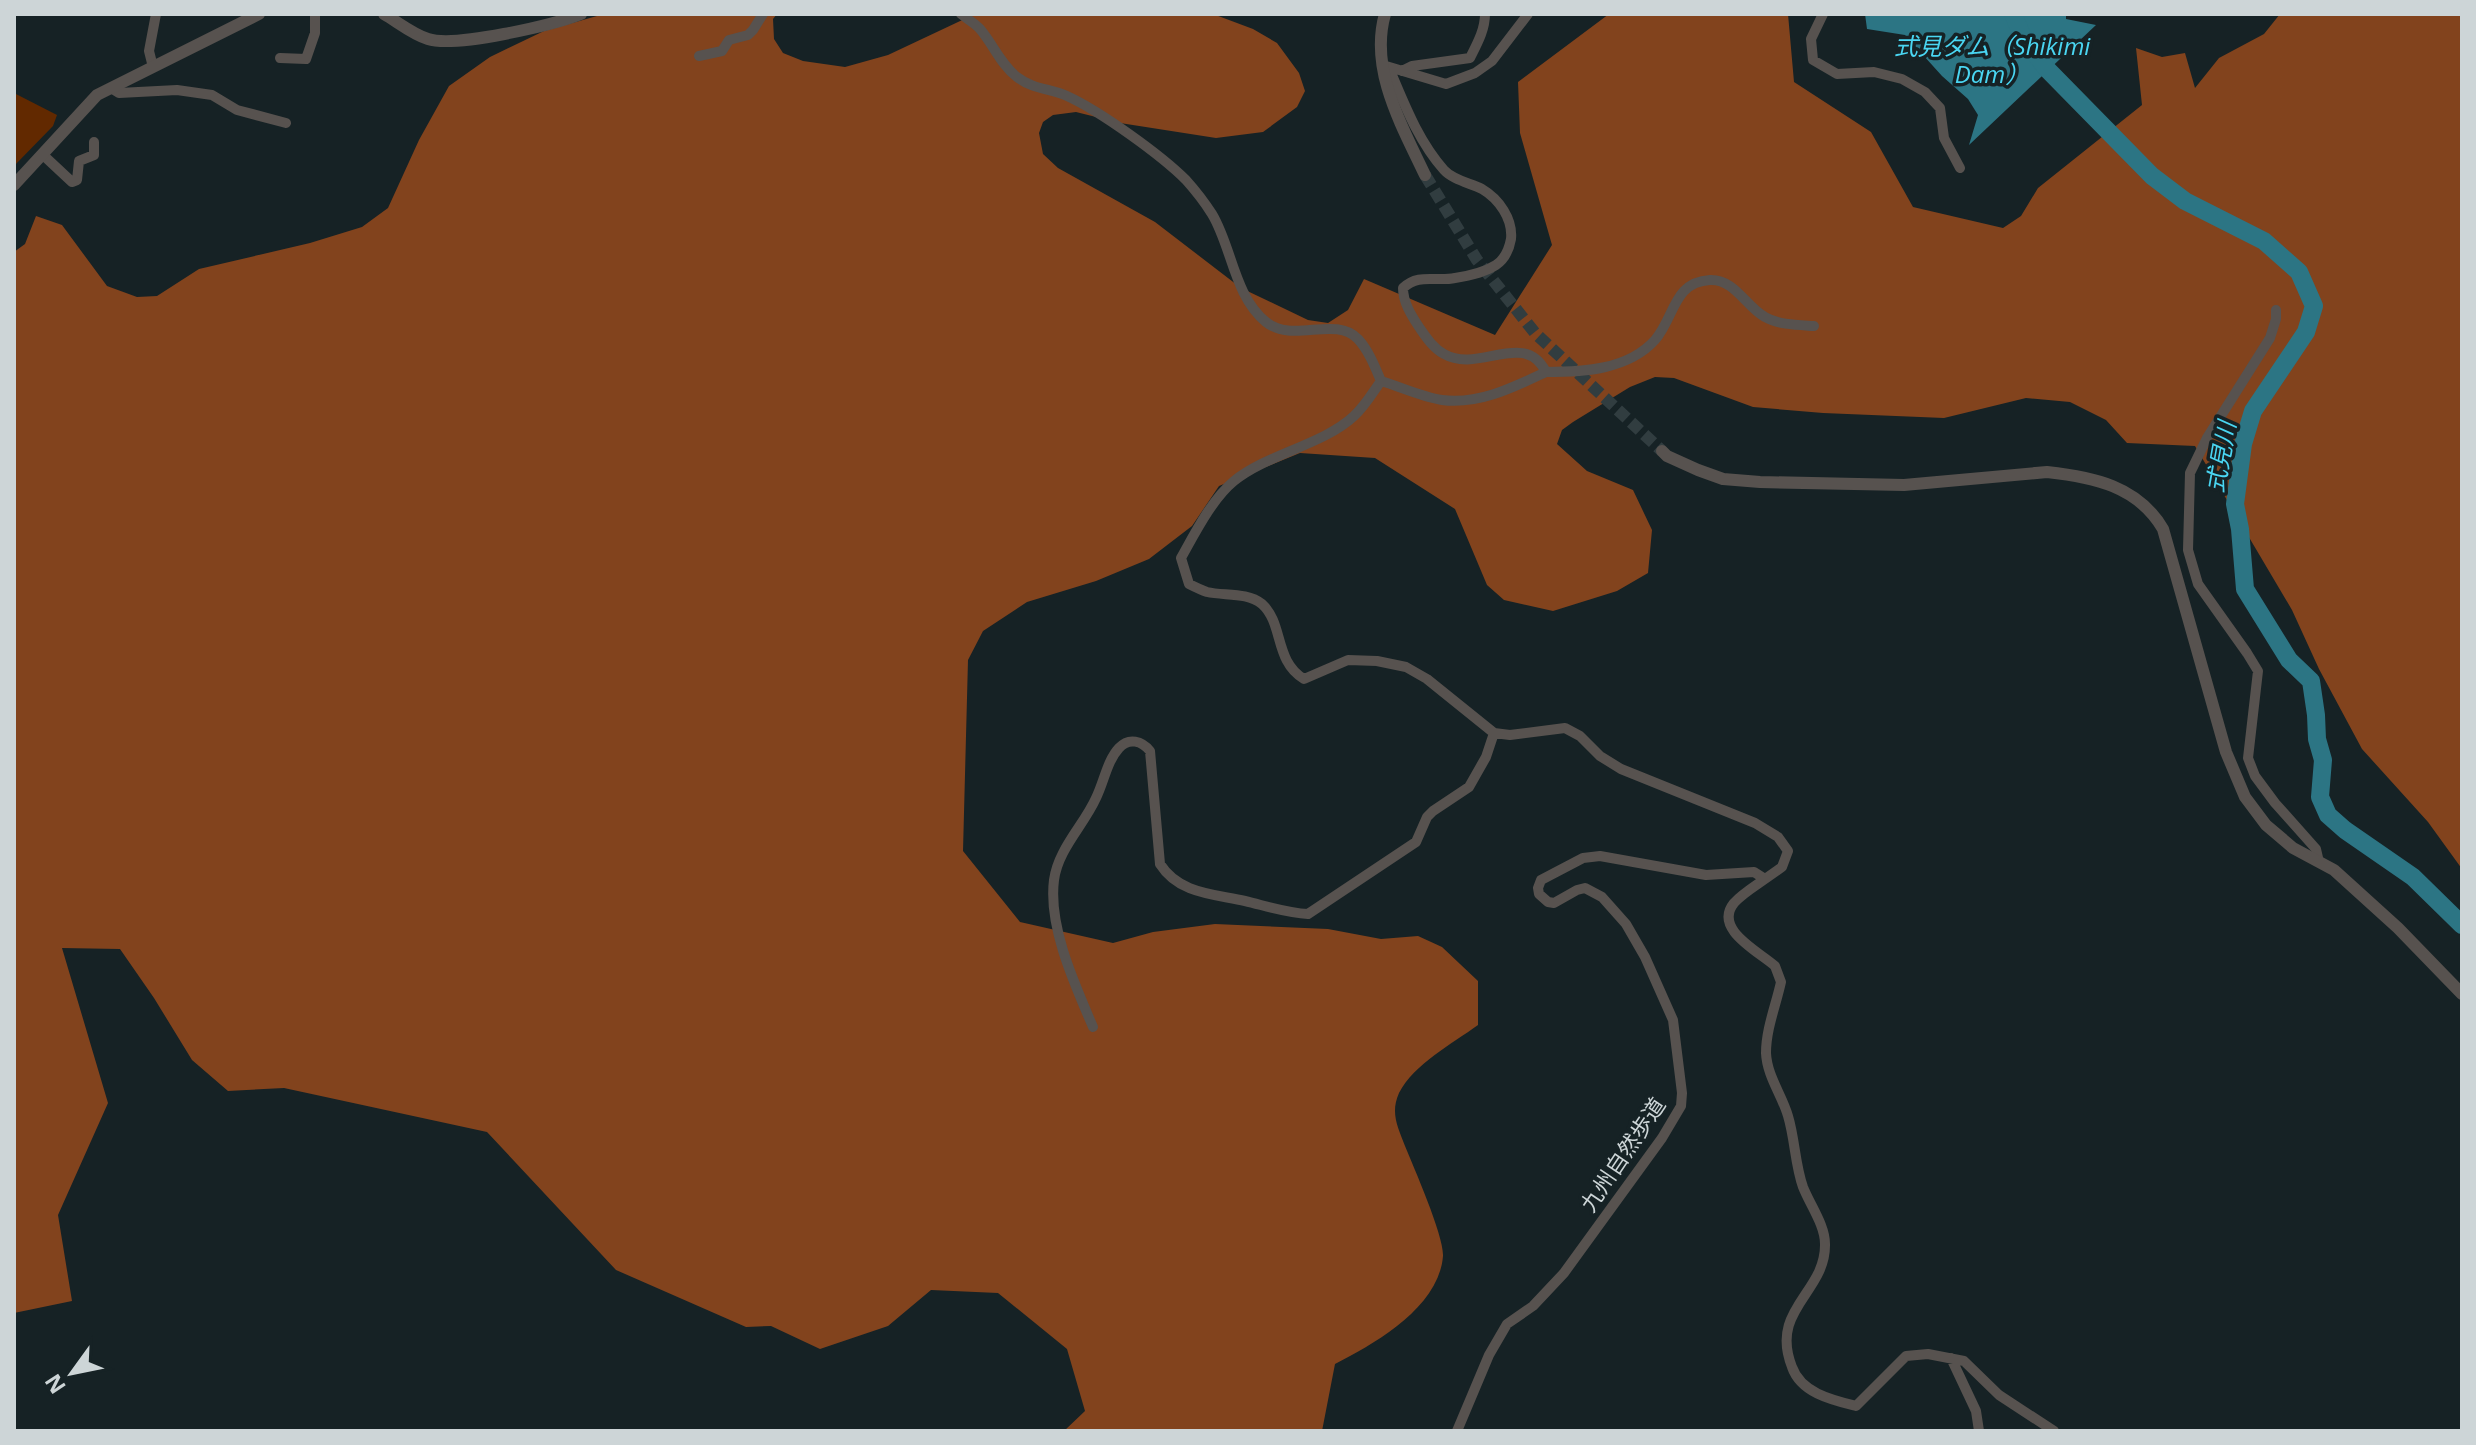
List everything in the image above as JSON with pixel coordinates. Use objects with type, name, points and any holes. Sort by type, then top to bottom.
[{"type":"street","points":[[153,67],[149,51],[156,14]]},
{"type":"street","points":[[14,185],[90,101],[259,14]]},
{"type":"street","points":[[280,58],[306,59],[315,33],[315,14]]},
{"type":"street","points":[[384,14],[427,39],[444,42],[563,21],[581,14]]},
{"type":"street","points":[[699,56],[722,51],[729,40],[748,35],[763,14]]},
{"type":"street","points":[[961,14],[979,28],[1014,75],[1034,88],[1066,96],[1097,114],[1187,181],[1213,215],[1253,308],[1267,323],[1285,332],[1341,330],[1356,336],[1370,356],[1381,381],[1441,400],[1472,400],[1508,390],[1546,372],[1604,368],[1633,357],[1654,341],[1670,319],[1677,297],[1691,285],[1711,280],[1735,289],[1764,317],[1779,323],[1814,326]]},
{"type":"street","points":[[1385,14],[1385,65],[1396,114],[1425,175]]},
{"type":"street","points":[[1402,71],[1412,66],[1470,58],[1479,42],[1485,14]]},
{"type":"street","points":[[1385,65],[1446,84],[1475,73],[1492,61],[1528,14]]},
{"type":"street","points":[[1823,14],[1811,39],[1813,60],[1837,74],[1874,72],[1902,79],[1925,92],[1940,108],[1944,138],[1960,168]]},
{"type":"street","points":[[1385,65],[1416,129],[1446,173],[1483,190],[1496,200],[1507,215],[1511,229],[1507,253],[1497,264],[1481,272],[1453,279],[1411,280],[1403,288],[1408,309],[1428,339],[1446,355],[1457,359],[1478,359],[1529,354],[1539,358],[1546,372]]},
{"type":"street","points":[[111,88],[119,93],[177,90],[212,95],[237,110],[286,123]]},
{"type":"street","points":[[42,154],[72,182],[77,180],[79,161],[94,155],[94,142]]},
{"type":"street","points":[[2276,310],[2270,338],[2214,426],[2190,473],[2188,550],[2198,584],[2258,671],[2248,758],[2255,776],[2316,849],[2319,862]]},
{"type":"street","points":[[1381,381],[1354,417],[1234,481],[1206,515],[1181,558],[1189,584],[1205,592],[1258,601],[1269,611],[1284,657],[1294,673],[1304,679],[1348,660],[1377,661],[1406,667],[1439,688],[1494,733],[1510,735],[1565,728],[1580,736],[1600,756],[1621,769],[1755,823],[1778,837],[1788,851],[1787,860],[1736,901],[1730,910],[1729,920],[1732,931],[1775,966],[1779,973],[1781,982],[1767,1036],[1766,1056],[1788,1113],[1802,1185],[1825,1242],[1821,1269],[1789,1319],[1785,1343],[1792,1370],[1805,1387],[1833,1401],[1856,1406],[1906,1356],[1928,1354],[1964,1361],[1999,1395],[2054,1431]]},
{"type":"street","points":[[1662,451],[1667,456],[1723,479],[1904,485],[2047,472],[2114,485],[2124,491],[2149,508],[2163,529],[2226,752],[2245,797],[2266,825],[2293,848],[2334,870],[2398,928],[2462,994]]},
{"type":"street","points":[[1093,1027],[1074,983],[1060,937],[1054,880],[1061,857],[1096,799],[1110,762],[1120,746],[1138,742],[1150,751],[1160,864],[1168,875],[1187,887],[1215,897],[1308,914],[1416,842],[1427,817],[1469,787],[1486,757],[1494,733]]},
{"type":"street","name":"九州自然歩道","points":[[1457,1431],[1489,1355],[1507,1324],[1533,1306],[1564,1273],[1662,1138],[1681,1106],[1673,1020],[1651,969],[1626,924],[1602,897],[1585,888],[1569,893],[1558,901],[1548,902],[1539,894],[1541,880],[1577,861],[1600,856],[1706,875],[1754,872],[1765,879]]},
{"type":"street","points":[[1951,1358],[1976,1411],[1979,1431]]},
{"type":"shaded area","points":[[604,14],[777,14],[773,19],[774,39],[783,53],[803,61],[845,67],[888,55],[975,14],[1213,14],[1253,29],[1277,43],[1299,73],[1305,91],[1297,107],[1263,132],[1216,138],[1120,123],[1076,112],[1053,115],[1043,122],[1039,133],[1043,154],[1058,168],[1155,222],[1241,288],[1308,320],[1328,323],[1348,310],[1364,279],[1495,335],[1552,245],[1520,133],[1518,82],[1609,14],[1788,14],[1794,82],[1871,132],[1913,207],[2003,228],[2021,216],[2038,188],[2142,105],[2136,48],[2162,57],[2185,53],[2195,88],[2219,58],[2264,34],[2280,14],[2462,14],[2462,869],[2428,822],[2362,749],[2319,669],[2292,610],[2195,446],[2127,443],[2106,420],[2070,402],[2026,398],[1944,418],[1823,413],[1753,407],[1674,378],[1655,377],[1630,387],[1573,422],[1562,430],[1557,444],[1587,471],[1633,490],[1652,530],[1648,573],[1617,591],[1553,611],[1504,600],[1487,585],[1455,509],[1375,458],[1300,453],[1219,486],[1192,526],[1149,559],[1096,581],[1027,602],[983,631],[968,660],[963,851],[1020,922],[1113,943],[1153,932],[1215,924],[1328,929],[1381,939],[1418,936],[1442,947],[1478,981],[1478,1025],[1414,1073],[1399,1093],[1395,1107],[1400,1133],[1439,1233],[1443,1256],[1439,1274],[1418,1307],[1403,1321],[1335,1364],[1322,1431],[1064,1431],[1085,1411],[1067,1349],[998,1293],[931,1290],[888,1326],[820,1349],[771,1326],[746,1327],[616,1270],[487,1132],[284,1088],[228,1091],[192,1060],[120,949],[62,948],[108,1103],[58,1215],[72,1301],[14,1313],[14,252],[25,244],[36,216],[62,225],[107,286],[137,297],[157,296],[199,269],[310,243],[362,227],[388,208],[419,140],[449,86],[490,57],[544,31]]},
{"type":"shaded area","points":[[14,93],[57,115],[53,126],[14,166]]},
{"type":"water","name":"式見ダム（Shikimi Dam）","points":[[1865,14],[2066,14],[2066,19],[2096,25],[1969,145],[1978,115],[1968,99],[1905,35],[1867,29]]},
{"type":"waterway","name":"式見川","points":[[2013,14],[2022,35],[2046,68],[2152,176],[2185,201],[2264,241],[2299,272],[2314,306],[2306,332],[2253,411],[2243,444],[2235,504],[2245,589],[2289,660],[2311,681],[2317,739],[2323,760],[2320,797],[2328,815],[2413,877],[2462,925]]},
{"type":"tunnel","points":[[1425,175],[1477,260],[1535,333],[1662,451]]}]
